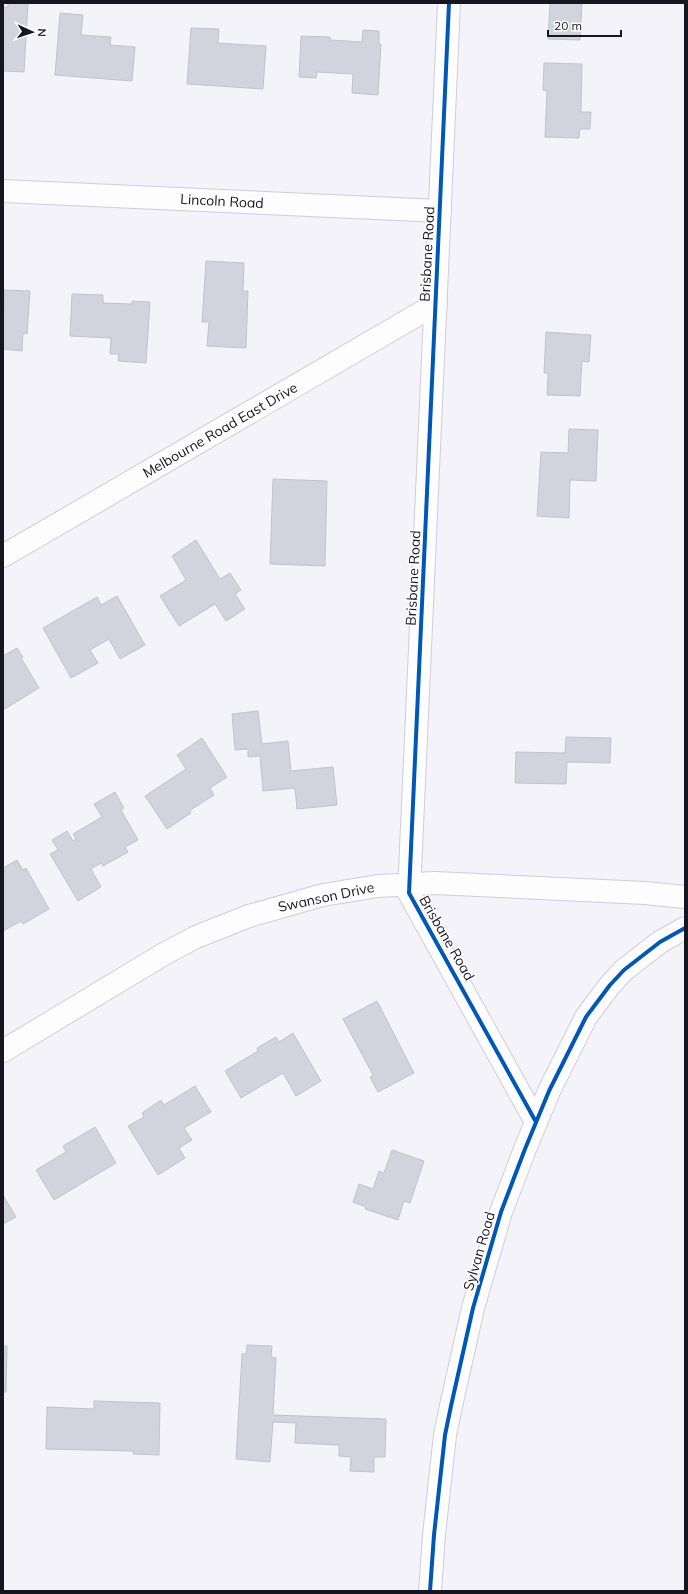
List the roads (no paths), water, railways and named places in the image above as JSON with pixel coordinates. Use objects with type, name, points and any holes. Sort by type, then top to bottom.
[{"type":"street","name":"Brisbane Road","points":[[449,3],[409,893],[536,1122]]},
{"type":"street","name":"Lincoln Road","points":[[3,191],[440,211]]},
{"type":"street","name":"Melbourne Road East Drive","points":[[3,556],[436,304]]},
{"type":"street","name":"Swanson Drive","points":[[3,1051],[164,954],[196,937],[234,922],[288,904],[323,895],[378,886],[450,883],[645,893],[685,897]]},
{"type":"street","name":"Sylvan Road","points":[[430,1591],[434,1534],[452,1398],[474,1308],[501,1212],[552,1085],[586,1017],[604,992],[624,970],[660,942],[685,928]]}]
